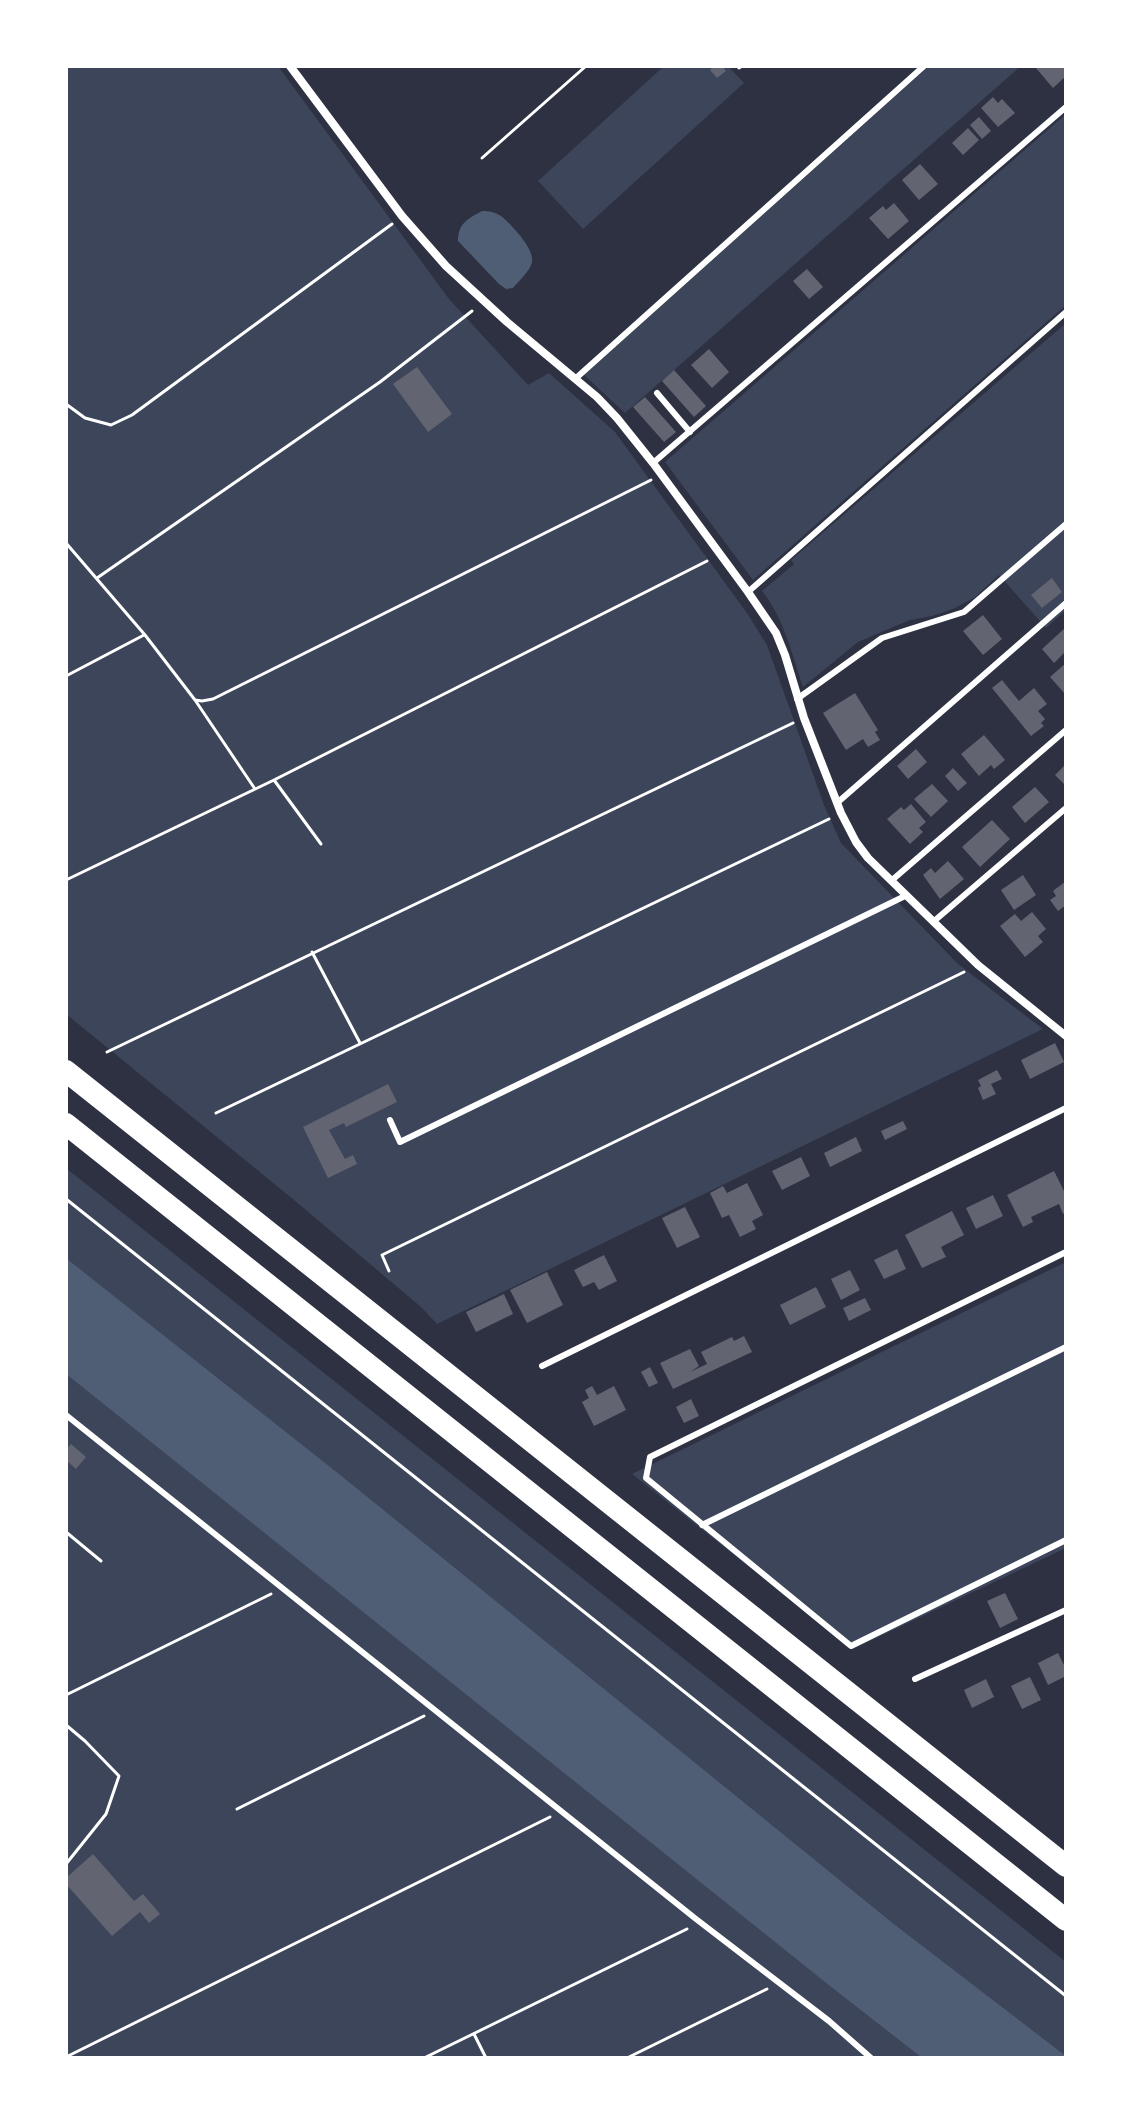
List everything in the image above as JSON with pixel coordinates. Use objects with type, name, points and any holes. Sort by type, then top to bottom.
[{"type":"highway","points":[[66,1071],[1066,1866]]},
{"type":"highway","points":[[66,1124],[1066,1920]]},
{"type":"street","points":[[290,66],[402,216],[446,266],[617,418],[748,592],[776,633],[804,718],[841,813],[856,842],[905,896],[978,965],[1066,1036]]},
{"type":"lane","points":[[575,379],[924,66]]},
{"type":"lane","points":[[653,463],[1066,107]]},
{"type":"lane","points":[[748,592],[1066,312]]},
{"type":"lane","points":[[657,393],[690,432]]},
{"type":"lane","points":[[797,699],[882,638],[964,612],[1066,524]]},
{"type":"lane","points":[[837,803],[1066,603]]},
{"type":"lane","points":[[891,881],[1066,730]]},
{"type":"lane","points":[[933,922],[1066,808]]},
{"type":"lane","points":[[390,1120],[400,1142],[905,896]]},
{"type":"lane","points":[[542,1366],[1066,1108]]},
{"type":"lane","points":[[1066,1252],[650,1457],[646,1478],[851,1646],[1066,1540]]},
{"type":"lane","points":[[702,1525],[1066,1347]]},
{"type":"lane","points":[[66,1415],[696,1919],[829,2021],[871,2058]]},
{"type":"lane","points":[[915,1679],[1066,1610]]},
{"type":"path","points":[[482,158],[586,66]]},
{"type":"path","points":[[66,404],[85,418],[111,425],[132,415],[402,216]]},
{"type":"path","points":[[97,578],[380,382],[485,301]]},
{"type":"path","points":[[195,700],[213,699],[662,475]]},
{"type":"path","points":[[66,543],[145,635],[195,700],[255,789]]},
{"type":"path","points":[[66,880],[274,780],[719,555]]},
{"type":"path","points":[[66,676],[145,635]]},
{"type":"path","points":[[107,1052],[804,718]]},
{"type":"path","points":[[274,780],[321,844]]},
{"type":"path","points":[[216,1113],[841,813]]},
{"type":"path","points":[[312,952],[360,1043]]},
{"type":"path","points":[[389,1271],[382,1255],[978,965]]},
{"type":"path","points":[[66,1199],[1066,1996]]},
{"type":"path","points":[[66,1532],[101,1561]]},
{"type":"path","points":[[66,1695],[269,1596],[279,1586]]},
{"type":"path","points":[[237,1809],[425,1716],[431,1707]]},
{"type":"path","points":[[66,1725],[119,1776],[106,1814],[66,1864]]},
{"type":"path","points":[[66,2057],[550,1817],[557,1808]]},
{"type":"path","points":[[424,2058],[689,1928],[696,1919]]},
{"type":"path","points":[[627,2058],[766,1990],[775,1980]]},
{"type":"path","points":[[474,2034],[486,2058]]},
{"type":"shaded area","points":[[66,66],[278,66],[449,299],[528,385],[549,373],[615,432],[747,613],[767,645],[824,805],[841,843],[958,964],[1043,1029],[437,1324],[294,1200],[66,1014]]},
{"type":"shaded area","points":[[664,66],[728,66],[744,83],[583,229],[538,181]]},
{"type":"shaded area","points":[[929,66],[1021,66],[625,413],[584,375]]},
{"type":"shaded area","points":[[1066,114],[1066,305],[753,580],[665,462]]},
{"type":"shaded area","points":[[482,211],[501,216],[530,250],[531,265],[513,288],[506,289],[499,284],[458,241],[464,223]]},
{"type":"shaded area","points":[[1066,323],[1066,610],[1046,628],[999,575],[974,598],[953,609],[910,620],[858,642],[803,687],[782,625],[762,591],[794,564],[791,560]]},
{"type":"shaded area","points":[[66,1168],[1066,1962],[1066,2056],[894,1924],[343,1477],[66,1258]]},
{"type":"shaded area","points":[[66,1258],[343,1477],[894,1924],[1066,2058],[922,2058],[826,1983],[66,1374]]},
{"type":"shaded area","points":[[1066,1262],[1066,1548],[853,1649],[632,1474]]},
{"type":"shaded area","points":[[66,1374],[826,1983],[922,2058],[66,2058]]},
{"type":"building","points":[[714,66],[722,66],[726,71],[717,78],[710,70]]},
{"type":"building","points":[[1037,66],[1065,66],[1066,76],[1053,88]]},
{"type":"building","points":[[993,97],[998,103],[1002,99],[1015,113],[998,127],[981,108]]},
{"type":"building","points":[[979,117],[991,131],[982,139],[970,125]]},
{"type":"building","points":[[968,128],[979,140],[963,155],[952,143]]},
{"type":"building","points":[[920,164],[938,184],[919,200],[902,180]]},
{"type":"building","points":[[894,203],[909,221],[888,239],[869,218],[883,206],[886,210]]},
{"type":"building","points":[[807,269],[823,287],[809,299],[793,281]]},
{"type":"building","points":[[709,349],[729,372],[712,388],[691,365]]},
{"type":"building","points":[[417,367],[452,414],[428,432],[393,384]]},
{"type":"building","points":[[674,370],[706,406],[694,417],[662,381]]},
{"type":"building","points":[[645,397],[676,432],[664,442],[633,407]]},
{"type":"building","points":[[1052,578],[1062,592],[1042,608],[1031,595]]},
{"type":"building","points":[[983,615],[1002,639],[983,655],[963,631]]},
{"type":"building","points":[[1066,627],[1066,651],[1054,663],[1042,649]]},
{"type":"building","points":[[1066,663],[1066,695],[1050,677]]},
{"type":"building","points":[[1002,680],[1019,701],[1034,688],[1047,704],[1038,711],[1045,719],[1041,723],[1044,726],[1031,736],[992,688]]},
{"type":"building","points":[[855,693],[878,730],[875,732],[880,740],[868,747],[863,739],[846,750],[823,713]]},
{"type":"building","points":[[984,735],[1005,760],[994,769],[991,765],[979,776],[961,754]]},
{"type":"building","points":[[916,749],[927,762],[908,779],[897,766]]},
{"type":"building","points":[[1066,764],[1066,786],[1055,775]]},
{"type":"building","points":[[953,768],[967,783],[958,791],[945,776]]},
{"type":"building","points":[[932,784],[948,801],[931,817],[914,799]]},
{"type":"building","points":[[1035,787],[1049,802],[1025,823],[1012,807]]},
{"type":"building","points":[[911,804],[926,822],[919,828],[923,832],[910,844],[887,819],[901,807],[904,810]]},
{"type":"building","points":[[992,820],[1010,839],[980,867],[962,847]]},
{"type":"building","points":[[948,861],[964,879],[940,899],[923,875],[931,868],[935,873]]},
{"type":"building","points":[[1023,875],[1036,895],[1014,910],[1001,890]]},
{"type":"building","points":[[1066,881],[1066,905],[1058,911],[1050,900],[1056,896],[1053,891]]},
{"type":"building","points":[[1032,912],[1046,929],[1038,936],[1043,942],[1025,957],[1000,926],[1015,914],[1021,921]]},
{"type":"building","points":[[1055,1043],[1064,1062],[1030,1079],[1021,1060]]},
{"type":"building","points":[[997,1070],[1002,1079],[991,1084],[996,1094],[983,1100],[978,1080]]},
{"type":"building","points":[[388,1084],[397,1102],[346,1127],[344,1123],[329,1130],[345,1159],[353,1155],[357,1164],[328,1178],[303,1127]]},
{"type":"building","points":[[903,1121],[907,1129],[885,1140],[881,1131]]},
{"type":"building","points":[[856,1137],[862,1151],[830,1167],[824,1153]]},
{"type":"building","points":[[801,1157],[810,1176],[782,1190],[772,1171]]},
{"type":"building","points":[[1054,1171],[1066,1195],[1066,1212],[1063,1214],[1059,1204],[1031,1217],[1033,1222],[1023,1227],[1007,1195]]},
{"type":"building","points":[[747,1183],[763,1215],[752,1221],[756,1229],[740,1237],[729,1215],[722,1218],[710,1193],[723,1186],[727,1193]]},
{"type":"building","points":[[993,1195],[1003,1216],[976,1229],[966,1208]]},
{"type":"building","points":[[685,1207],[700,1237],[677,1248],[662,1218]]},
{"type":"building","points":[[952,1211],[964,1235],[941,1247],[946,1257],[922,1268],[905,1235]]},
{"type":"building","points":[[897,1249],[906,1269],[884,1279],[874,1260]]},
{"type":"building","points":[[604,1255],[617,1281],[599,1290],[594,1282],[583,1287],[574,1270]]},
{"type":"building","points":[[850,1270],[860,1290],[841,1300],[831,1279]]},
{"type":"building","points":[[547,1272],[563,1305],[527,1323],[510,1290]]},
{"type":"building","points":[[816,1287],[826,1307],[790,1325],[780,1305]]},
{"type":"building","points":[[504,1294],[513,1314],[476,1332],[466,1312]]},
{"type":"building","points":[[865,1298],[871,1310],[849,1321],[843,1308]]},
{"type":"building","points":[[744,1336],[752,1352],[673,1389],[660,1363],[690,1349],[699,1366],[690,1372],[707,1364],[701,1352],[732,1337],[734,1341]]},
{"type":"building","points":[[650,1367],[658,1383],[649,1387],[641,1372]]},
{"type":"building","points":[[592,1386],[597,1395],[614,1386],[626,1410],[594,1426],[582,1402],[589,1398],[585,1390]]},
{"type":"building","points":[[691,1399],[699,1416],[684,1423],[676,1407]]},
{"type":"building","points":[[71,1444],[86,1457],[76,1469],[66,1460],[66,1450]]},
{"type":"building","points":[[1005,1593],[1018,1619],[1000,1628],[987,1601]]},
{"type":"building","points":[[1058,1653],[1066,1676],[1048,1685],[1038,1663]]},
{"type":"building","points":[[1030,1677],[1041,1700],[1022,1709],[1011,1686]]},
{"type":"building","points":[[986,1679],[994,1697],[972,1708],[964,1690]]},
{"type":"building","points":[[93,1854],[134,1901],[143,1894],[160,1914],[149,1923],[140,1912],[112,1936],[66,1884],[66,1878]]}]
